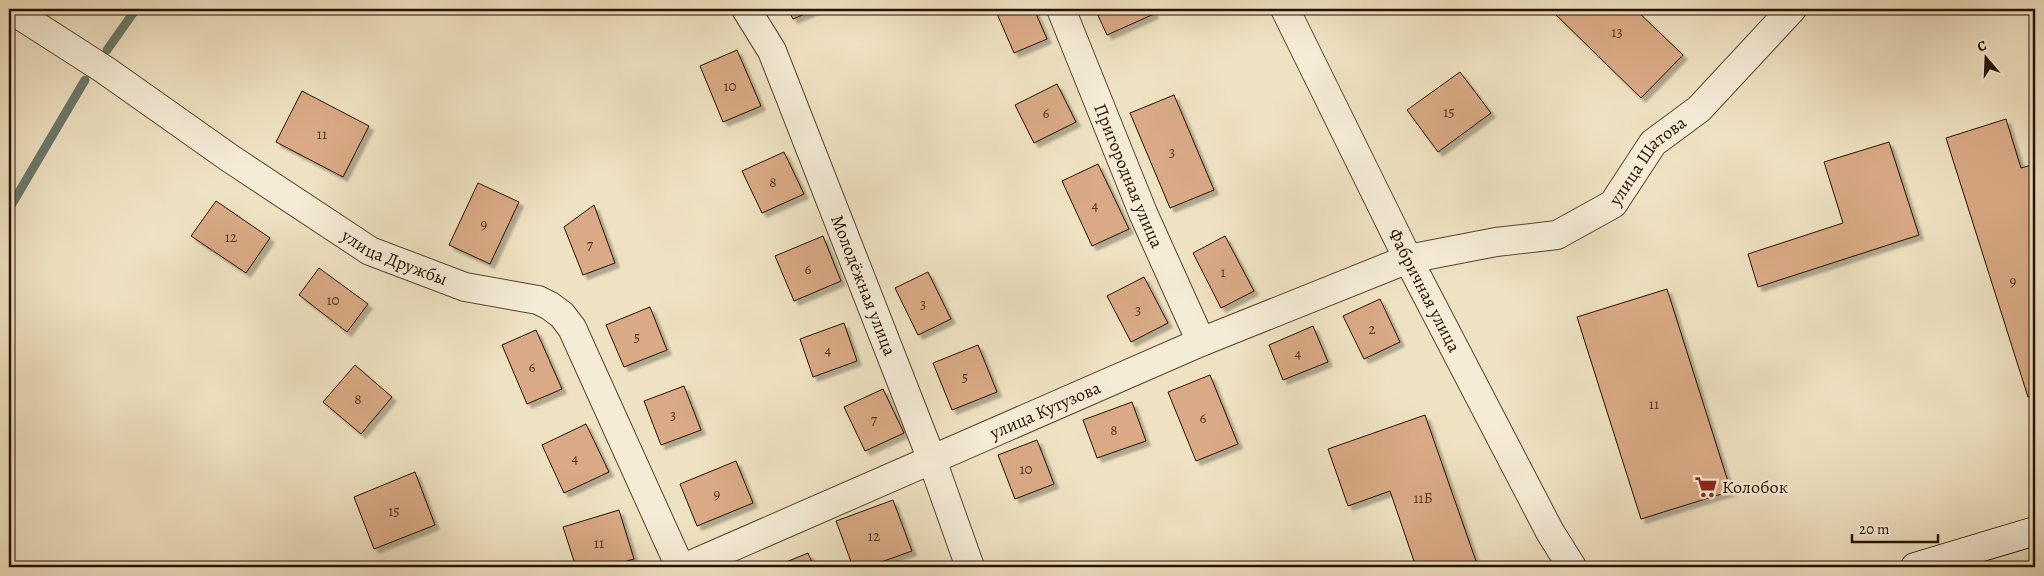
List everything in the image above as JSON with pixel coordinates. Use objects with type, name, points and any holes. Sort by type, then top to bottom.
[{"type":"street","name":"улица Дружбы","points":[[10,9],[105,70],[231,159],[370,251],[465,287],[538,300],[562,315],[572,328],[680,567]]},
{"type":"street","name":"Молодёжная улица","points":[[746,9],[772,51],[932,460],[970,567]]},
{"type":"street","name":"Пригородная улица","points":[[1061,9],[1143,213],[1201,342]]},
{"type":"street","name":"Фабричная улица","points":[[1284,9],[1408,259],[1550,532],[1572,567]]},
{"type":"street","name":"улица Шатова","points":[[1408,259],[1496,242],[1557,235],[1613,204],[1652,143],[1699,109],[1792,9]]},
{"type":"street","name":"улица Кутузова","points":[[686,567],[1201,342],[1408,259]]},
{"type":"street","points":[[1915,567],[2035,531]]},
{"type":"building","points":[[788,9],[816,9],[793,19]]},
{"type":"building","points":[[995,9],[1034,9],[1047,39],[1014,53]]},
{"type":"building","points":[[1095,9],[1151,9],[1154,14],[1107,35]]},
{"type":"building","points":[[1550,9],[1635,9],[1683,55],[1641,98]]},
{"type":"building","points":[[737,50],[761,106],[723,122],[700,66]]},
{"type":"building","points":[[1460,72],[1491,113],[1438,152],[1407,110]]},
{"type":"building","points":[[1057,84],[1076,122],[1034,143],[1015,105]]},
{"type":"building","points":[[302,91],[369,126],[343,177],[276,142]]},
{"type":"building","points":[[1174,95],[1214,190],[1170,208],[1130,113]]},
{"type":"building","points":[[2006,119],[2021,168],[2035,164],[2035,394],[2028,397],[1946,138]]},
{"type":"building","points":[[1889,142],[1919,235],[1758,287],[1748,254],[1843,223],[1824,162]]},
{"type":"building","points":[[784,152],[804,194],[762,213],[742,171]]},
{"type":"building","points":[[1098,164],[1129,229],[1092,246],[1062,181]]},
{"type":"building","points":[[478,183],[519,202],[490,264],[449,245]]},
{"type":"building","points":[[216,201],[270,238],[246,273],[191,236]]},
{"type":"building","points":[[594,205],[615,263],[583,275],[564,227]]},
{"type":"building","points":[[823,236],[841,281],[794,301],[775,256]]},
{"type":"building","points":[[1225,236],[1254,291],[1221,308],[1193,253]]},
{"type":"building","points":[[319,268],[368,304],[347,332],[299,295]]},
{"type":"building","points":[[928,272],[951,319],[918,335],[895,288]]},
{"type":"building","points":[[1144,277],[1168,323],[1131,342],[1107,296]]},
{"type":"building","points":[[1667,289],[1731,491],[1641,519],[1577,317]]},
{"type":"building","points":[[1380,299],[1400,342],[1364,359],[1343,316]]},
{"type":"building","points":[[650,307],[667,350],[624,367],[606,325]]},
{"type":"building","points":[[844,323],[857,361],[813,377],[800,339]]},
{"type":"building","points":[[1313,326],[1328,362],[1283,380],[1269,345]]},
{"type":"building","points":[[536,330],[562,389],[527,404],[502,345]]},
{"type":"building","points":[[978,345],[997,392],[952,410],[933,363]]},
{"type":"building","points":[[355,365],[392,397],[361,434],[323,402]]},
{"type":"building","points":[[1210,375],[1238,444],[1196,461],[1168,392]]},
{"type":"building","points":[[684,386],[701,430],[661,445],[644,401]]},
{"type":"building","points":[[883,389],[904,433],[865,451],[844,407]]},
{"type":"building","points":[[1132,402],[1146,441],[1097,458],[1083,420]]},
{"type":"building","points":[[1425,415],[1477,564],[1469,567],[1416,567],[1390,491],[1348,506],[1328,449]]},
{"type":"building","points":[[586,424],[609,472],[564,493],[542,445]]},
{"type":"building","points":[[1037,440],[1054,484],[1015,499],[998,455]]},
{"type":"building","points":[[736,461],[753,503],[697,526],[680,484]]},
{"type":"building","points":[[415,472],[435,525],[374,549],[354,497]]},
{"type":"building","points":[[893,500],[912,551],[867,567],[853,567],[836,521]]},
{"type":"building","points":[[619,510],[634,559],[606,567],[576,567],[563,527]]},
{"type":"building","points":[[808,553],[814,567],[774,567]]},
{"type":"waterway","points":[[107,50],[136,9]]},
{"type":"waterway","points":[[9,209],[85,80]]},
{"type":"place","name":"Колобок","points":[[1706,487]]}]
